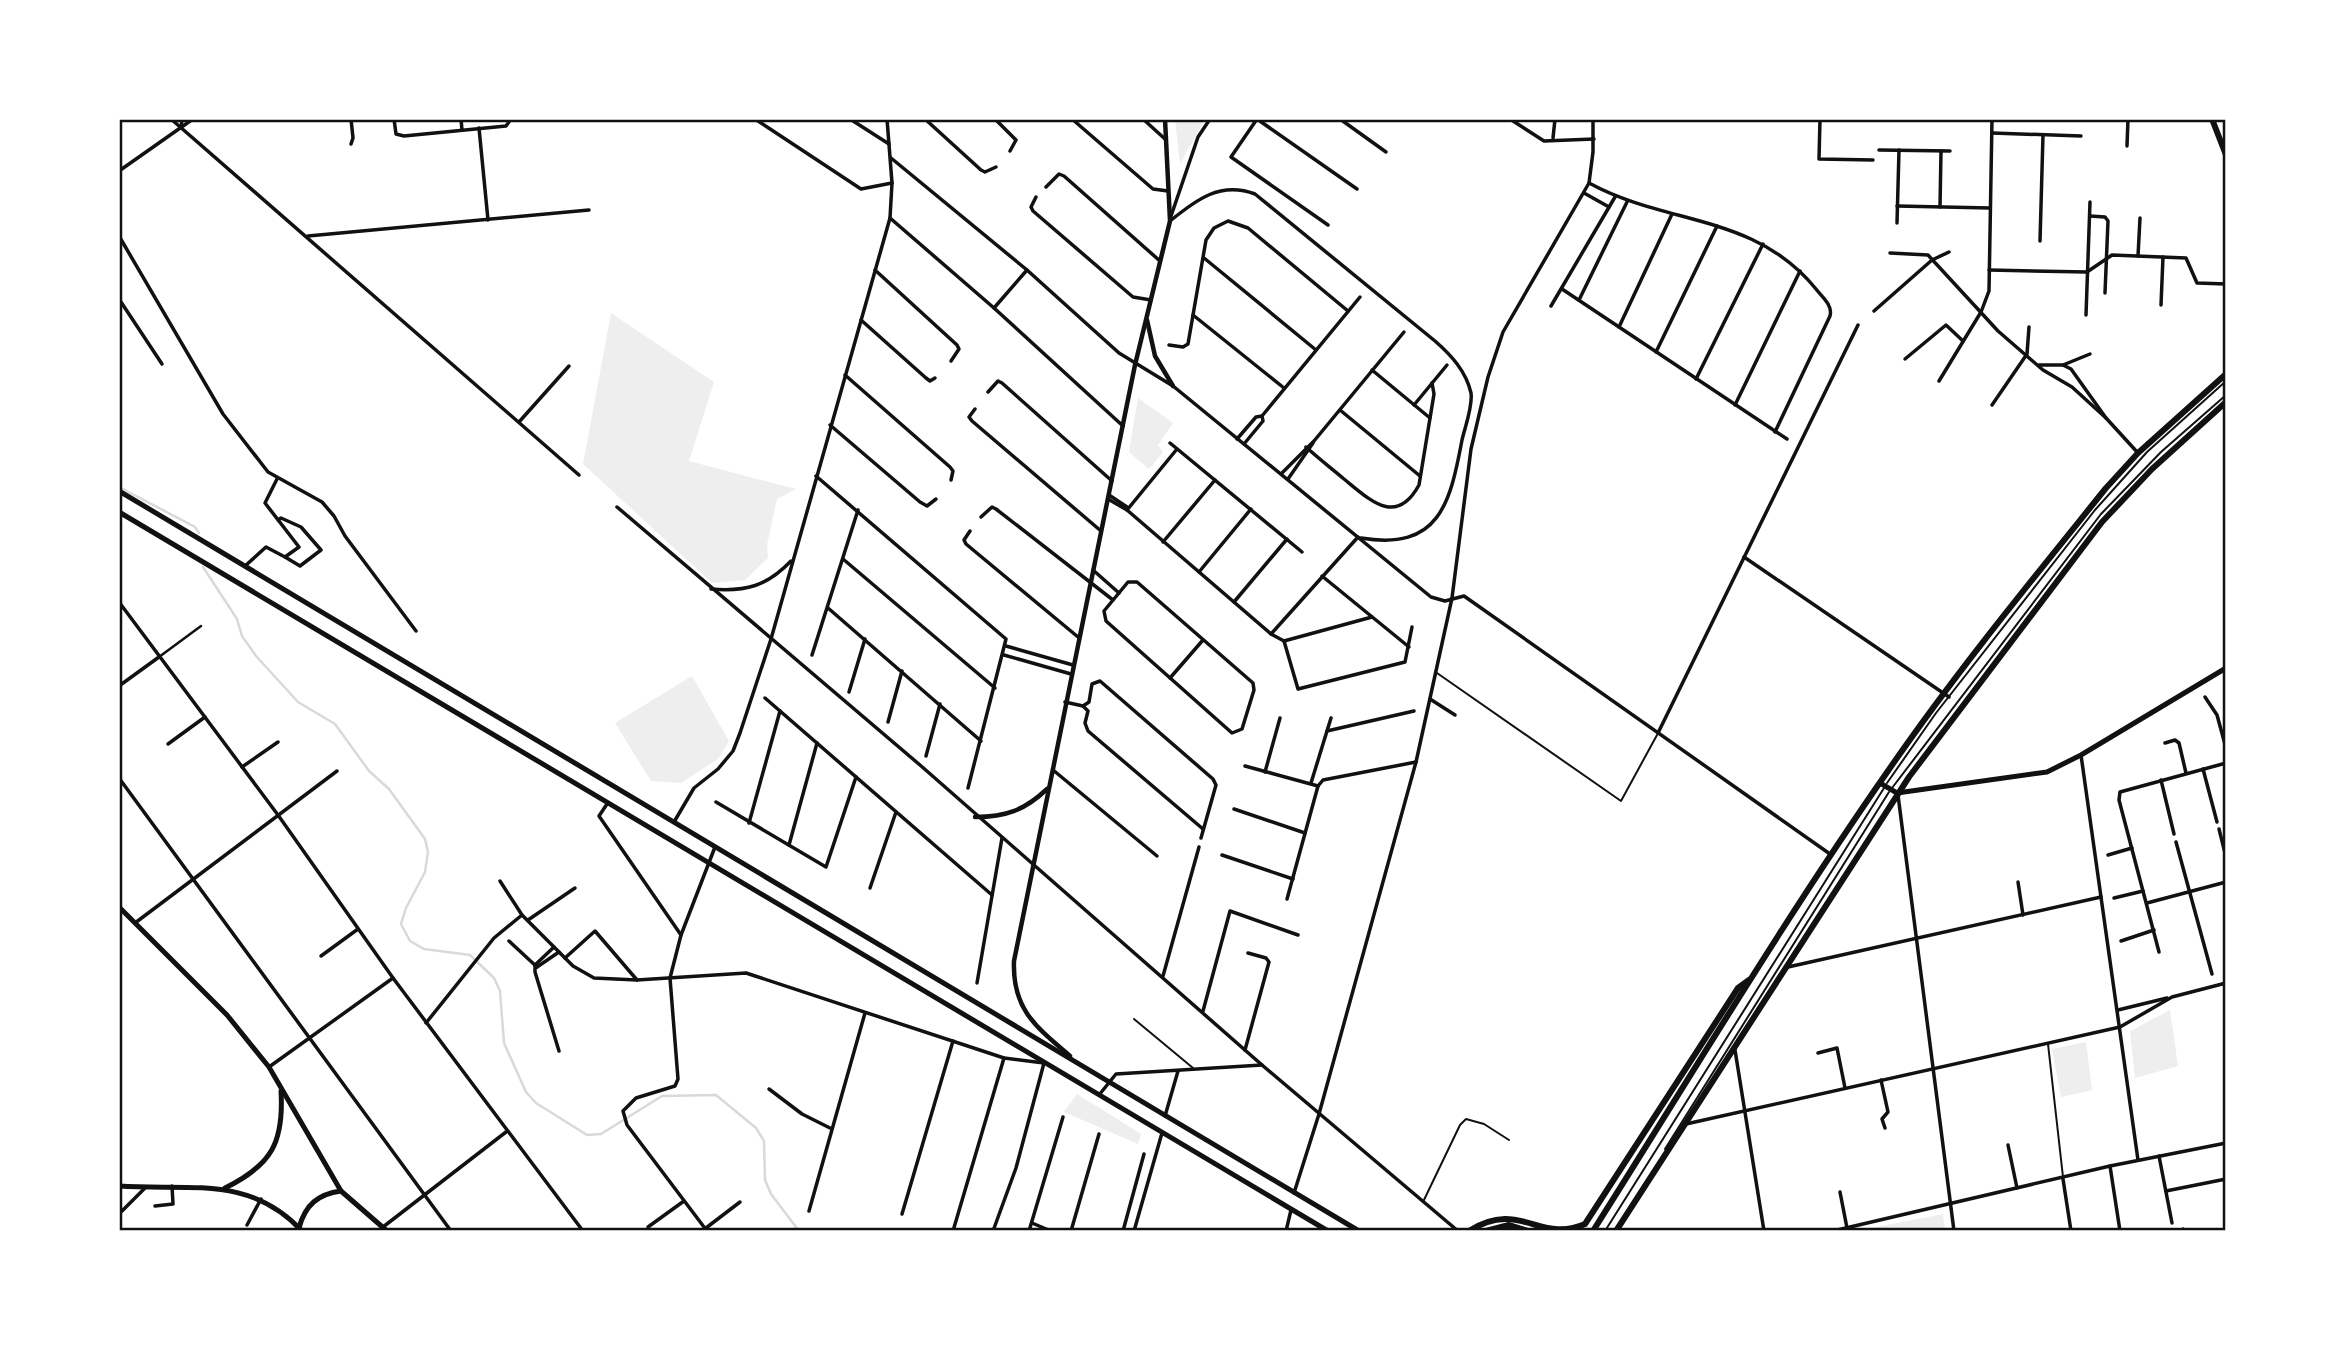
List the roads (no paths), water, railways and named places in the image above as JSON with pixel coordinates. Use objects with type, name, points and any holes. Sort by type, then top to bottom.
[{"type":"main road","points":[[2212,119],[2226,155]]},
{"type":"main road","points":[[1616,1230],[1786,967],[1888,788],[1947,696],[2089,509],[2138,453],[2226,374]]},
{"type":"main road","points":[[1593,1231],[1832,855],[2102,522],[2143,477],[2226,402]]},
{"type":"main road","points":[[119,491],[1359,1231]]},
{"type":"main road","points":[[119,512],[1328,1231]]},
{"type":"main road","points":[[1888,788],[2047,772],[2081,755],[2226,668]]},
{"type":"main road","points":[[119,907],[212,999],[270,1067],[341,1191],[385,1229]]},
{"type":"main road","points":[[1469,1231],[1499,1218],[1523,1220],[1552,1231],[1572,1230],[1585,1224],[1738,988],[1751,979]]},
{"type":"main road","points":[[225,1188],[245,1178],[272,1152],[281,1133],[281,1090]]},
{"type":"main road","points":[[119,1186],[225,1188],[261,1199],[301,1229],[309,1206],[329,1193],[341,1191]]},
{"type":"main road","points":[[1486,1231],[1510,1225],[1528,1231]]},
{"type":"street","points":[[171,119],[579,475]]},
{"type":"street","points":[[181,128],[182,119]]},
{"type":"street","points":[[119,171],[193,119]]},
{"type":"street","points":[[351,119],[354,138],[351,144]]},
{"type":"street","points":[[394,119],[396,134],[404,136],[506,126],[511,119]]},
{"type":"street","points":[[461,119],[462,130]]},
{"type":"street","points":[[755,119],[861,189],[892,183]]},
{"type":"street","points":[[850,119],[889,144]]},
{"type":"street","points":[[674,822],[694,788],[718,769],[733,751],[771,639],[890,218],[892,183],[887,119]]},
{"type":"street","points":[[925,119],[981,170],[985,172],[996,167]]},
{"type":"street","points":[[995,119],[1016,140],[1010,151]]},
{"type":"street","points":[[1072,119],[1153,189],[1168,191]]},
{"type":"street","points":[[1143,119],[1166,140]]},
{"type":"street","points":[[1164,119],[1170,221]]},
{"type":"street","points":[[1070,1057],[1026,1014],[1013,981],[1032,865],[1135,365],[1170,221],[1198,137],[1210,119]]},
{"type":"street","points":[[1328,225],[1231,157],[1257,119],[1357,188]]},
{"type":"street","points":[[1340,119],[1386,152]]},
{"type":"street","points":[[1510,119],[1540,139],[1594,139]]},
{"type":"street","points":[[1553,138],[1555,119]]},
{"type":"street","points":[[1294,1193],[1319,1114],[1416,762],[1452,598],[1471,449],[1483,396],[1503,332],[1589,183],[1594,139],[1593,119]]},
{"type":"street","points":[[1820,119],[1819,159],[1873,160]]},
{"type":"street","points":[[1939,382],[1981,312],[1989,291],[1992,119]]},
{"type":"street","points":[[2127,146],[2128,119]]},
{"type":"street","points":[[479,128],[488,220]]},
{"type":"street","points":[[1992,134],[2081,136]]},
{"type":"street","points":[[2040,241],[2043,135]]},
{"type":"street","points":[[1879,150],[1950,151]]},
{"type":"street","points":[[1897,223],[1899,150]]},
{"type":"street","points":[[1940,207],[1941,151]]},
{"type":"street","points":[[891,158],[1027,270],[1135,365],[1173,386],[1431,597],[1445,601],[1464,596],[1832,855]]},
{"type":"street","points":[[1046,187],[1059,174],[1064,176],[1160,261]]},
{"type":"street","points":[[1589,183],[1615,197],[1717,226],[1763,244],[1792,261],[1832,311],[1775,432]]},
{"type":"street","points":[[1170,221],[1210,192],[1235,189],[1255,194],[1450,354],[1471,395],[1454,482],[1441,514],[1422,532],[1409,538],[1387,541],[1358,537]]},
{"type":"street","points":[[1584,193],[1609,207]]},
{"type":"street","points":[[1037,197],[1031,207],[1033,211],[1133,297],[1151,300]]},
{"type":"street","points":[[1551,306],[1615,197]]},
{"type":"street","points":[[1579,300],[1628,201]]},
{"type":"street","points":[[2086,315],[2090,202]]},
{"type":"street","points":[[1897,206],[1990,208]]},
{"type":"street","points":[[308,236],[589,210]]},
{"type":"street","points":[[1619,327],[1672,214]]},
{"type":"street","points":[[2089,216],[2107,218],[2105,293]]},
{"type":"street","points":[[890,218],[994,308],[1123,426]]},
{"type":"street","points":[[2138,256],[2140,218]]},
{"type":"street","points":[[1169,345],[1186,346],[1206,240],[1214,228],[1228,221],[1248,228],[1348,311]]},
{"type":"street","points":[[1656,352],[1717,226]]},
{"type":"street","points":[[119,236],[223,414],[277,479],[322,502],[416,631]]},
{"type":"street","points":[[1696,379],[1763,244]]},
{"type":"street","points":[[1874,311],[1932,260],[1949,252]]},
{"type":"street","points":[[1890,253],[1927,255],[1981,312],[2039,365],[2072,387],[2106,418],[2138,453]]},
{"type":"street","points":[[1989,270],[2087,272],[2112,255],[2163,257],[2189,260],[2191,276],[2197,283],[2226,284]]},
{"type":"street","points":[[1203,257],[1316,350]]},
{"type":"street","points":[[2161,305],[2163,257]]},
{"type":"street","points":[[875,270],[957,345],[959,349],[951,361]]},
{"type":"street","points":[[994,308],[1027,270]]},
{"type":"street","points":[[1735,404],[1801,271]]},
{"type":"street","points":[[1562,289],[1787,439]]},
{"type":"street","points":[[1237,439],[1256,417],[1262,416],[1360,297]]},
{"type":"street","points":[[119,299],[162,364]]},
{"type":"street","points":[[1193,314],[1285,388]]},
{"type":"street","points":[[1146,318],[1155,356],[1173,386]]},
{"type":"street","points":[[861,320],[926,378],[930,381],[935,378]]},
{"type":"street","points":[[1658,733],[1858,325]]},
{"type":"street","points":[[1905,359],[1946,326],[1963,341]]},
{"type":"street","points":[[1992,405],[2027,354],[2029,327]]},
{"type":"street","points":[[1281,474],[1314,441],[1404,331]]},
{"type":"street","points":[[2039,365],[2063,365],[2090,354]]},
{"type":"street","points":[[1414,405],[1447,365]]},
{"type":"street","points":[[2063,365],[2074,372],[2106,418]]},
{"type":"street","points":[[518,422],[569,366]]},
{"type":"street","points":[[1372,370],[1430,418]]},
{"type":"street","points":[[845,375],[953,471],[951,480]]},
{"type":"street","points":[[988,392],[998,381],[1002,383],[1112,481]]},
{"type":"street","points":[[1306,447],[1382,507],[1406,502],[1413,496],[1420,476],[1434,394],[1432,383]]},
{"type":"street","points":[[1471,395],[1483,396]]},
{"type":"street","points":[[975,409],[970,416],[972,421],[1101,531]]},
{"type":"street","points":[[1340,410],[1420,476]]},
{"type":"street","points":[[1244,444],[1263,421],[1262,416]]},
{"type":"street","points":[[830,425],[920,502],[927,506],[936,499]]},
{"type":"street","points":[[1288,480],[1310,451],[1314,441]]},
{"type":"street","points":[[1170,443],[1302,552]]},
{"type":"street","points":[[1127,508],[1177,449]]},
{"type":"street","points":[[817,476],[1003,636],[1006,646],[1004,655],[968,788]]},
{"type":"street","points":[[277,479],[265,503],[299,547],[285,556]]},
{"type":"street","points":[[1163,542],[1215,480]]},
{"type":"street","points":[[1108,497],[1127,508],[1271,634],[1284,641],[1372,617]]},
{"type":"street","points":[[617,507],[1458,1231]]},
{"type":"street","points":[[981,517],[988,509],[996,509],[1113,600]]},
{"type":"street","points":[[1199,572],[1251,509]]},
{"type":"street","points":[[812,655],[858,510]]},
{"type":"street","points":[[245,566],[266,547],[300,566],[321,550],[302,527],[281,518],[278,520]]},
{"type":"street","points":[[970,530],[964,540],[966,544],[1078,638]]},
{"type":"street","points":[[1271,634],[1358,537]]},
{"type":"street","points":[[1234,602],[1287,539]]},
{"type":"street","points":[[1744,557],[1947,696]]},
{"type":"street","points":[[711,589],[734,591],[753,588],[769,581],[792,559]]},
{"type":"street","points":[[843,559],[995,688]]},
{"type":"street","points":[[1093,570],[1119,593]]},
{"type":"street","points":[[1322,576],[1409,647]]},
{"type":"street","points":[[1128,582],[1137,582],[1254,686],[1242,729],[1232,733],[1106,621],[1104,611],[1119,593],[1128,582]]},
{"type":"street","points":[[119,602],[278,815],[506,1132],[583,1231]]},
{"type":"street","points":[[828,608],[981,741]]},
{"type":"street","points":[[119,686],[201,626]]},
{"type":"street","points":[[1284,641],[1298,689],[1405,662],[1412,627]]},
{"type":"street","points":[[849,692],[865,639]]},
{"type":"street","points":[[1170,678],[1203,640]]},
{"type":"street","points":[[1006,646],[1073,665]]},
{"type":"street","points":[[1004,655],[1071,674]]},
{"type":"street","points":[[888,722],[902,671]]},
{"type":"street","points":[[1083,706],[1089,702],[1092,684],[1100,681],[1213,779],[1216,785],[1201,838]]},
{"type":"street","points":[[2205,697],[2217,715],[2226,748]]},
{"type":"street","points":[[765,698],[992,895]]},
{"type":"street","points":[[1430,699],[1455,715]]},
{"type":"street","points":[[1065,702],[1083,706],[1087,711],[1085,723],[1088,731],[1204,829]]},
{"type":"street","points":[[926,756],[940,704]]},
{"type":"street","points":[[749,823],[780,711]]},
{"type":"street","points":[[1327,730],[1415,711]]},
{"type":"street","points":[[168,744],[205,717]]},
{"type":"street","points":[[1265,772],[1280,718]]},
{"type":"street","points":[[1311,783],[1331,718]]},
{"type":"street","points":[[2165,743],[2175,740],[2179,743],[2186,774]]},
{"type":"street","points":[[242,767],[278,742]]},
{"type":"street","points":[[788,846],[817,743]]},
{"type":"street","points":[[2081,755],[2138,1160]]},
{"type":"street","points":[[1287,899],[1318,786],[1323,780],[1416,762]]},
{"type":"street","points":[[2159,952],[2119,800],[2120,792],[2226,763]]},
{"type":"street","points":[[1245,766],[1318,786]]},
{"type":"street","points":[[1052,769],[1157,856]]},
{"type":"street","points":[[2203,769],[2217,822]]},
{"type":"street","points":[[135,923],[337,771]]},
{"type":"street","points":[[716,802],[826,867],[830,863],[856,777]]},
{"type":"street","points":[[119,778],[451,1231]]},
{"type":"street","points":[[2161,780],[2174,834]]},
{"type":"street","points":[[975,817],[1014,813],[1032,804],[1048,788]]},
{"type":"street","points":[[1888,788],[1917,940],[1954,1231]]},
{"type":"street","points":[[607,804],[599,816],[681,934]]},
{"type":"street","points":[[1234,809],[1305,833]]},
{"type":"street","points":[[870,888],[896,812]]},
{"type":"street","points":[[2219,830],[2226,857]]},
{"type":"street","points":[[977,983],[1002,838]]},
{"type":"street","points":[[2176,842],[2213,974]]},
{"type":"street","points":[[715,847],[681,934],[670,978],[678,1079],[675,1086],[667,1090],[636,1098],[625,1106],[623,1117],[704,1230],[740,1202]]},
{"type":"street","points":[[1163,976],[1199,847]]},
{"type":"street","points":[[2108,855],[2132,848]]},
{"type":"street","points":[[1222,855],[1293,879]]},
{"type":"street","points":[[500,881],[522,915],[579,971],[594,978],[637,980],[746,973],[1004,1058],[1044,1063],[1016,1168],[993,1231]]},
{"type":"street","points":[[2018,882],[2023,915]]},
{"type":"street","points":[[2147,903],[2226,883]]},
{"type":"street","points":[[528,920],[575,888]]},
{"type":"street","points":[[2114,898],[2143,891]]},
{"type":"street","points":[[1786,967],[2101,897]]},
{"type":"street","points":[[1203,1011],[1230,911],[1298,935]]},
{"type":"street","points":[[426,1023],[482,952],[522,915]]},
{"type":"street","points":[[321,956],[358,929]]},
{"type":"street","points":[[2121,941],[2154,930]]},
{"type":"street","points":[[565,958],[595,931],[637,980]]},
{"type":"street","points":[[509,942],[536,966]]},
{"type":"street","points":[[554,947],[536,966],[535,972],[559,1051]]},
{"type":"street","points":[[536,966],[559,952]]},
{"type":"street","points":[[1245,1050],[1269,962],[1266,958],[1248,953]]},
{"type":"street","points":[[270,1067],[393,978]]},
{"type":"street","points":[[2118,1010],[2226,983]]},
{"type":"street","points":[[1684,1124],[2120,1027],[2172,997]]},
{"type":"street","points":[[808,1210],[865,1013]]},
{"type":"street","points":[[902,1214],[953,1041]]},
{"type":"street","points":[[1734,1046],[1764,1231]]},
{"type":"street","points":[[1818,1053],[1838,1049],[1845,1088]]},
{"type":"street","points":[[953,1231],[1004,1058]]},
{"type":"street","points":[[1099,1096],[1116,1074],[1262,1065]]},
{"type":"street","points":[[1165,1116],[1178,1070]]},
{"type":"street","points":[[1881,1080],[1888,1112],[1882,1119],[1885,1128]]},
{"type":"street","points":[[769,1088],[802,1114],[830,1128]]},
{"type":"street","points":[[1029,1231],[1063,1117]]},
{"type":"street","points":[[385,1229],[506,1132]]},
{"type":"street","points":[[1134,1231],[1161,1133]]},
{"type":"street","points":[[1071,1231],[1099,1134]]},
{"type":"street","points":[[1833,1231],[2110,1166],[2226,1143]]},
{"type":"street","points":[[2008,1145],[2017,1188]]},
{"type":"street","points":[[1122,1231],[1144,1154]]},
{"type":"street","points":[[2160,1156],[2172,1223]]},
{"type":"street","points":[[2110,1166],[2120,1231]]},
{"type":"street","points":[[2166,1191],[2226,1178]]},
{"type":"street","points":[[2063,1179],[2071,1231]]},
{"type":"street","points":[[155,1206],[173,1204],[172,1186]]},
{"type":"street","points":[[119,1214],[146,1188]]},
{"type":"street","points":[[1840,1192],[1847,1227]]},
{"type":"street","points":[[247,1225],[261,1199]]},
{"type":"street","points":[[648,1227],[684,1201]]},
{"type":"street","points":[[1286,1231],[1290,1210]]},
{"type":"street","points":[[1032,1223],[1051,1231]]},
{"type":"lane","points":[[1947,696],[2104,500],[2147,452],[2226,381]]},
{"type":"lane","points":[[1605,1231],[1888,788],[2093,523],[2161,452],[2226,395]]},
{"type":"lane","points":[[1436,673],[1621,800],[1658,733]]},
{"type":"lane","points":[[1616,1230],[1888,788]]},
{"type":"lane","points":[[1133,1019],[1194,1069]]},
{"type":"lane","points":[[2048,1043],[2063,1179]]},
{"type":"lane","points":[[1423,1203],[1460,1125],[1466,1119],[1484,1125],[1509,1140]]},
{"type":"waterway","points":[[119,487],[195,527],[199,533]]},
{"type":"waterway","points":[[203,567],[237,619],[242,636],[256,656],[298,702],[335,724],[369,771],[389,789],[425,839],[428,852],[425,872],[406,908],[401,924],[410,941],[424,949],[470,955],[494,978],[500,991],[504,1043],[526,1092],[536,1103],[587,1135],[601,1134],[662,1096],[716,1095],[756,1128],[764,1141],[765,1180],[771,1194],[799,1231]]}]
